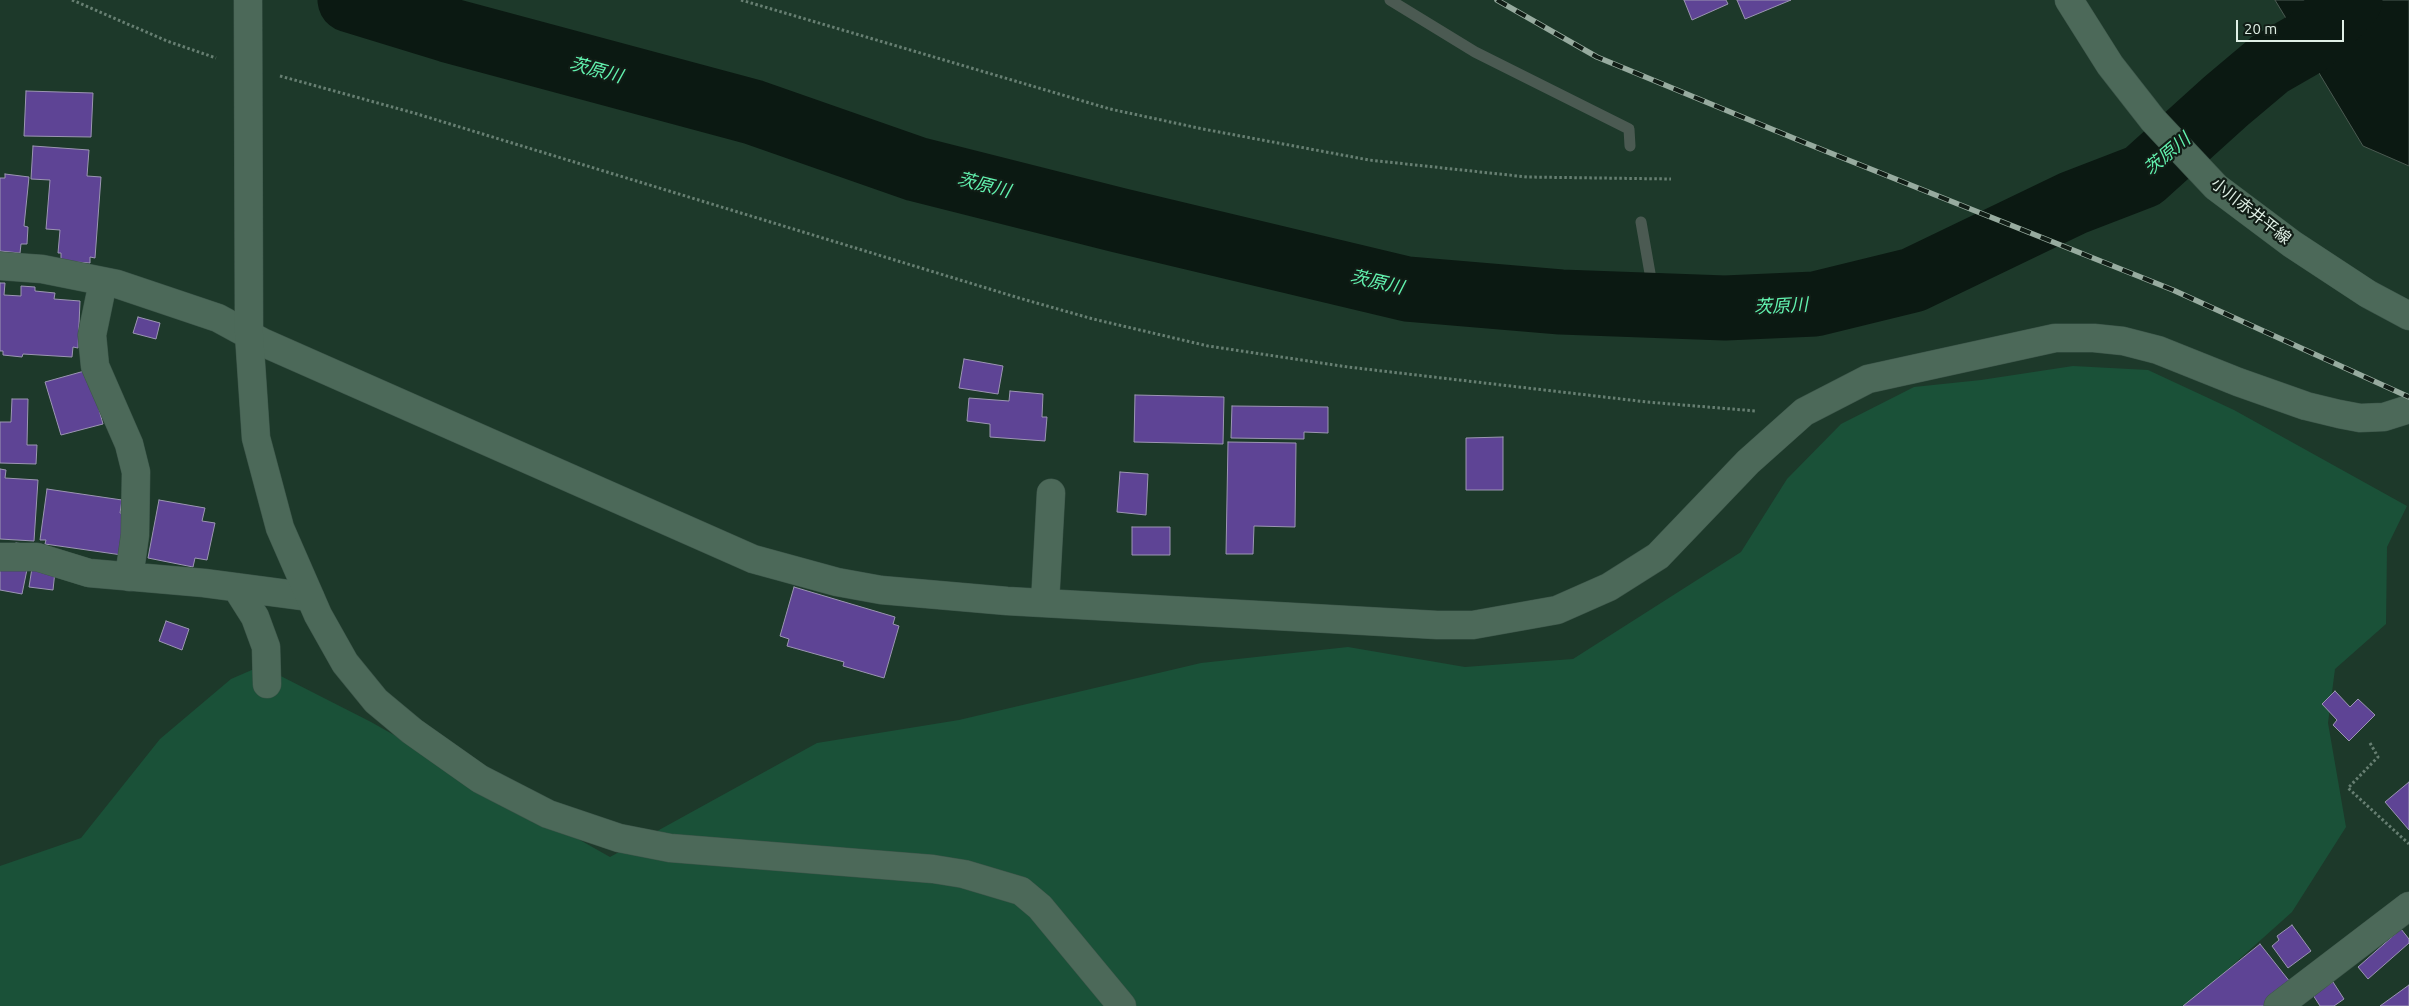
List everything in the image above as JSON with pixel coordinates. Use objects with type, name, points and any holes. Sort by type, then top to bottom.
[{"type":"street","points":[[248,0],[249,334],[256,438],[280,528],[318,616],[345,662],[376,701],[412,731],[480,779],[575,824],[619,838],[670,848],[933,869],[964,874],[1021,891],[1040,907],[1122,1006]]},
{"type":"street","name":"小川赤井平線","points":[[2069,0],[2110,65],[2153,120],[2216,187],[2292,244],[2368,294],[2409,316]]},
{"type":"street","points":[[0,266],[42,269],[117,284],[218,318],[262,342],[753,559],[837,582],[881,590],[1045,603],[1437,626],[1473,625],[1516,619],[1557,610],[1609,587],[1658,556],[1748,462],[1804,412],[1868,379],[2055,338],[2094,338],[2123,341],[2158,350],[2238,382],[2306,406],[2339,414],[2360,418],[2384,417],[2409,409]]},
{"type":"street","points":[[103,282],[92,335],[95,366],[129,444],[136,472],[135,535],[128,577]]},
{"type":"street","points":[[1045,603],[1051,493]]},
{"type":"street","points":[[0,557],[37,557],[89,573],[236,587],[310,597]]},
{"type":"street","points":[[236,587],[255,617],[266,647],[267,684]]},
{"type":"street","points":[[2278,1006],[2409,906]]},
{"type":"path","points":[[72,0],[167,41],[249,63],[1093,319],[1208,346],[1348,367],[1647,402],[1755,411],[1796,420]]},
{"type":"path","points":[[741,0],[1110,109],[1203,130],[1389,162],[1527,177],[1671,179]]},
{"type":"path","points":[[2370,743],[2378,757],[2348,788],[2409,844]]},
{"type":"green space","points":[[2073,366],[2148,370],[2234,410],[2407,506],[2387,547],[2386,624],[2335,669],[2328,723],[2346,827],[2292,912],[2187,1006],[0,1006],[0,866],[81,838],[160,739],[231,679],[261,666],[371,722],[610,857],[817,743],[959,720],[1201,663],[1348,647],[1465,667],[1573,659],[1741,552],[1787,479],[1841,424],[1914,387],[1981,380]]},
{"type":"shaded area","points":[[2275,0],[2409,0],[2409,166],[2363,146]]},
{"type":"building","points":[[1684,0],[1726,0],[1728,4],[1692,20]]},
{"type":"building","points":[[1737,0],[1791,0],[1745,19]]},
{"type":"building","points":[[26,91],[93,93],[91,137],[24,136]]},
{"type":"building","points":[[33,146],[89,150],[87,176],[101,177],[95,258],[90,257],[90,263],[61,261],[61,253],[58,253],[60,230],[46,229],[50,180],[31,179]]},
{"type":"building","points":[[5,174],[29,177],[24,226],[28,227],[27,244],[21,244],[20,253],[0,251],[0,178],[5,178]]},
{"type":"building","points":[[0,283],[5,283],[4,295],[21,296],[21,286],[35,287],[35,291],[55,293],[54,299],[80,301],[78,348],[73,347],[72,357],[23,354],[22,357],[3,355],[3,351],[0,351]]},
{"type":"building","points":[[138,317],[160,323],[156,339],[133,333]]},
{"type":"building","points":[[964,359],[1003,366],[998,394],[959,388]]},
{"type":"building","points":[[88,370],[103,424],[61,435],[45,382]]},
{"type":"building","points":[[1010,391],[1043,394],[1042,417],[1047,417],[1045,441],[990,437],[990,424],[967,421],[969,398],[1009,401]]},
{"type":"building","points":[[1135,395],[1224,397],[1223,444],[1134,442]]},
{"type":"building","points":[[12,399],[28,399],[27,445],[37,445],[36,464],[0,463],[0,422],[11,422]]},
{"type":"building","points":[[1232,406],[1328,407],[1328,433],[1304,432],[1304,439],[1231,438]]},
{"type":"building","points":[[1503,437],[1503,490],[1466,490],[1466,438]]},
{"type":"building","points":[[1228,442],[1296,443],[1295,527],[1254,526],[1253,554],[1226,554]]},
{"type":"building","points":[[0,469],[6,470],[5,478],[38,480],[34,541],[0,539]]},
{"type":"building","points":[[1120,472],[1148,474],[1146,515],[1117,512]]},
{"type":"building","points":[[47,489],[122,500],[120,513],[128,514],[122,555],[45,544],[46,540],[40,540]]},
{"type":"building","points":[[159,500],[205,508],[202,521],[215,523],[207,560],[195,558],[193,567],[148,558]]},
{"type":"building","points":[[1132,527],[1170,527],[1170,555],[1132,555]]},
{"type":"building","points":[[16,543],[32,545],[22,594],[0,590],[0,555],[15,551]]},
{"type":"building","points":[[32,568],[55,571],[53,590],[29,587]]},
{"type":"building","points":[[794,587],[895,617],[893,624],[899,626],[884,678],[843,666],[844,662],[787,646],[789,639],[780,636]]},
{"type":"building","points":[[166,621],[189,629],[182,650],[159,641]]},
{"type":"building","points":[[2335,691],[2350,707],[2358,699],[2375,715],[2349,741],[2333,725],[2337,720],[2322,704]]},
{"type":"building","points":[[2409,782],[2409,830],[2385,802]]},
{"type":"building","points":[[2292,925],[2311,951],[2288,968],[2272,946],[2279,940],[2277,936]]},
{"type":"building","points":[[2401,929],[2409,939],[2409,943],[2368,979],[2358,967]]},
{"type":"building","points":[[2260,944],[2294,987],[2271,1006],[2183,1006]]},
{"type":"building","points":[[2333,982],[2344,999],[2334,1006],[2320,1006],[2313,995]]},
{"type":"building","points":[[2409,985],[2409,1006],[2380,1006]]},
{"type":"waterway","name":"茨原川","points":[[350,0],[448,30],[753,112],[916,169],[1118,220],[1407,289],[1561,302],[1725,308],[1815,304],[1913,280],[2073,203],[2143,176],[2270,64],[2310,41],[2350,0]]},
{"type":"waterway","points":[[1390,0],[1475,52],[1629,129],[1630,146]]},
{"type":"waterway","points":[[1641,222],[1651,279],[1725,308]]},
{"type":"railway","points":[[1497,0],[1597,57],[1803,142],[2173,290],[2409,397]]}]
